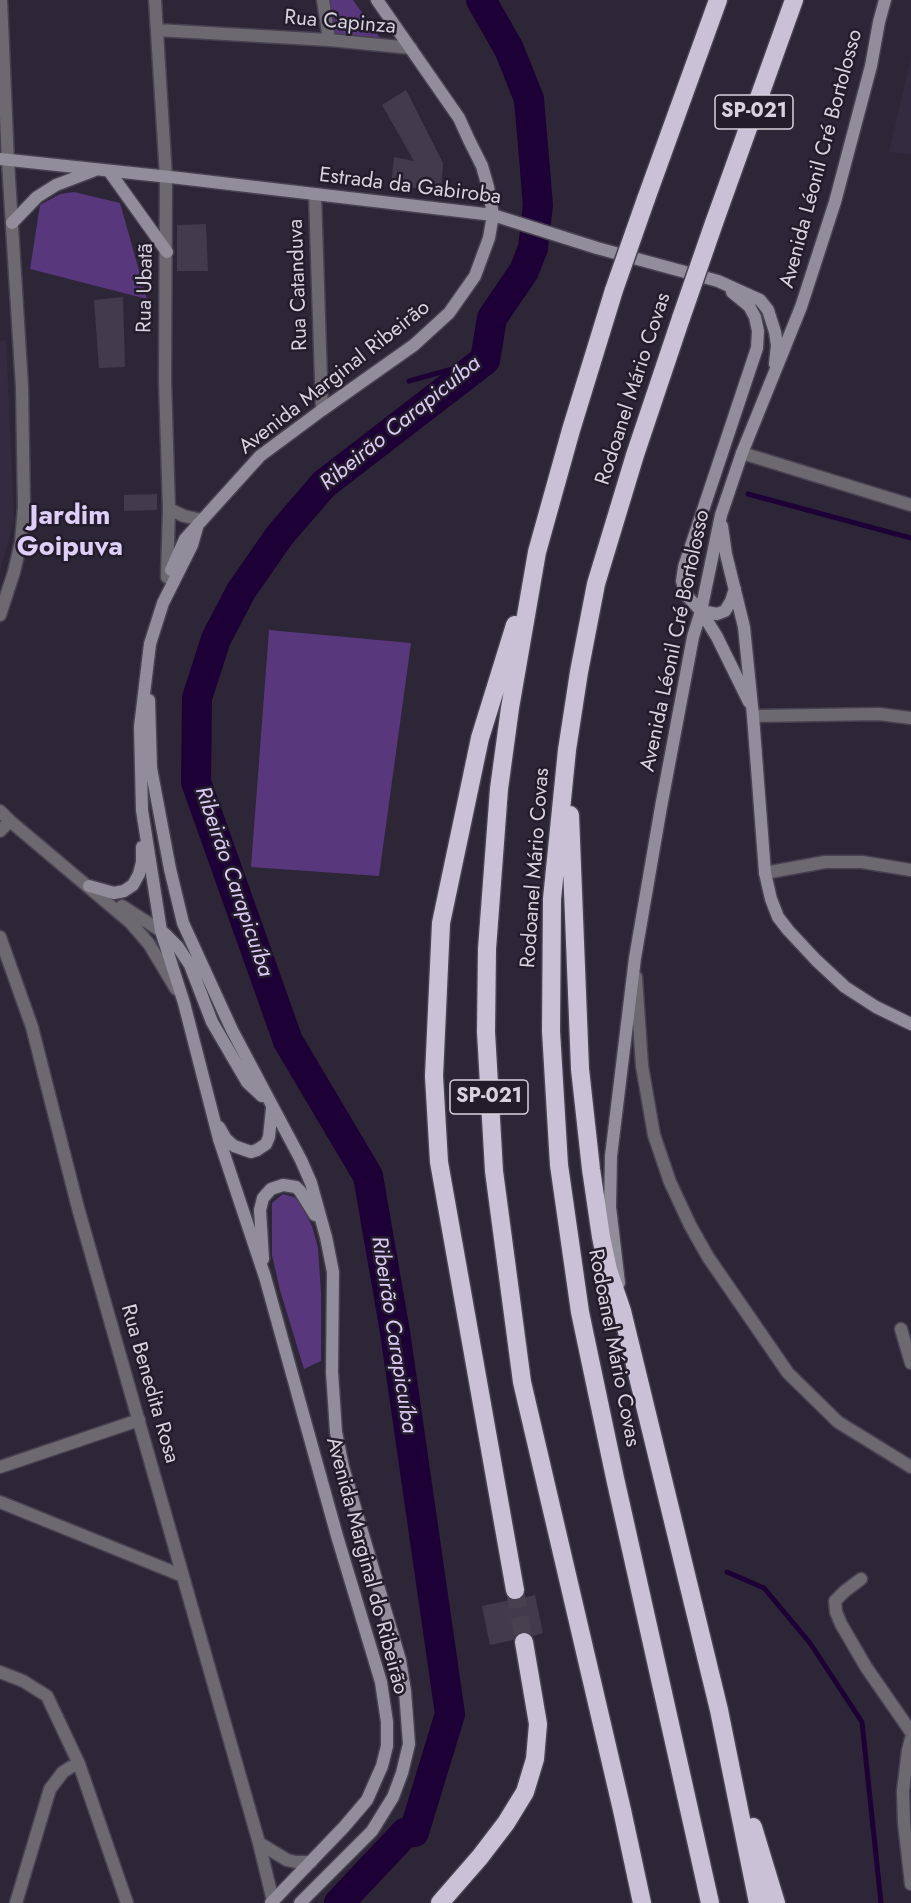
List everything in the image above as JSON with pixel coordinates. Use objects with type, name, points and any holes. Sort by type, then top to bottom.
[{"type":"highway","name":"Rodoanel Mário Covas","points":[[642,1903],[522,1382],[494,1171],[486,1032],[486,948],[499,789],[510,708],[537,552],[614,290],[718,0]]},
{"type":"highway","name":"Rodoanel Mário Covas","points":[[710,1903],[615,1479],[583,1323],[559,1165],[551,1031],[552,899],[567,750],[596,584],[635,455],[681,318],[794,0]]},
{"type":"highway","points":[[515,1590],[439,1162],[434,1076],[441,923],[480,738],[537,552]]},
{"type":"highway","points":[[567,750],[582,1080],[601,1237],[608,1270],[622,1311],[719,1710],[758,1903]]},
{"type":"highway","points":[[440,1903],[506,1823],[525,1792],[536,1759],[538,1724],[524,1642]]},
{"type":"highway","points":[[719,1710],[776,1903]]},
{"type":"main road","name":"Avenida Marginal Ribeirão","points":[[163,603],[167,577],[185,539],[200,522],[260,456],[414,345],[449,314],[475,276],[489,238],[493,215],[488,187],[482,166],[470,140],[459,118],[376,0]]},
{"type":"main road","name":"Avenida Léonil Cré Bortolosso","points":[[622,1311],[610,1207],[611,1156],[635,958],[693,638],[701,611],[721,515],[742,453],[801,307],[835,202],[885,0]]},
{"type":"main road","name":"Estrada da Gabiroba","points":[[4,161],[104,170],[493,215],[564,238],[718,280],[760,300],[768,310],[776,339],[774,377]]},
{"type":"main road","points":[[12,223],[37,197],[57,185],[104,170],[166,252]]},
{"type":"main road","points":[[718,280],[749,306],[755,317],[758,331],[757,348],[684,567],[682,581],[686,595],[701,611],[717,637],[753,712]]},
{"type":"main road","points":[[721,515],[726,554],[744,627],[765,873],[771,899],[778,916],[816,960],[845,987],[876,1007],[911,1024]]},
{"type":"main road","points":[[148,669],[150,644],[163,603],[192,545],[200,522]]},
{"type":"main road","points":[[701,611],[717,614],[725,611],[729,607],[735,589]]},
{"type":"main road","name":"Avenida Marginal do Ribeirão","points":[[91,887],[114,893],[124,891],[133,885],[139,874],[142,862],[140,727],[148,669]]},
{"type":"main road","name":"Avenida Marginal do Ribeirão","points":[[148,669],[151,768],[170,869],[183,923],[232,1030],[301,1160],[311,1183],[326,1237],[333,1272],[332,1372],[336,1432],[346,1478],[400,1660],[405,1691],[408,1744],[396,1789],[372,1831],[300,1903]]},
{"type":"main road","name":"Avenida Marginal do Ribeirão","points":[[142,810],[161,931],[184,1003],[214,1119],[264,1276],[337,1536],[381,1682],[387,1722],[387,1746],[382,1766],[367,1800],[345,1827],[272,1902]]},
{"type":"main road","name":"Avenida Marginal do Ribeirão","points":[[161,931],[178,947],[190,965],[212,1022],[247,1082],[271,1105],[271,1130],[266,1144],[251,1152],[234,1146],[226,1139],[214,1119]]},
{"type":"main road","name":"Avenida Marginal do Ribeirão","points":[[264,1276],[260,1210],[263,1198],[271,1189],[283,1185],[296,1187],[311,1207],[326,1237]]},
{"type":"street","points":[[0,612],[14,572],[21,542],[24,507],[22,387],[12,223],[4,161],[1,0]]},
{"type":"street","name":"Rua Ubatã","points":[[155,0],[166,177],[165,381],[170,509],[167,577]]},
{"type":"street","points":[[323,0],[329,40]]},
{"type":"street","name":"Rua Capinza","points":[[157,30],[329,40],[411,48]]},
{"type":"street","name":"Rua Catanduva","points":[[315,195],[322,410]]},
{"type":"street","points":[[742,453],[911,505]]},
{"type":"street","points":[[170,509],[200,522]]},
{"type":"street","points":[[753,712],[879,714],[911,718]]},
{"type":"street","points":[[0,811],[131,922],[163,965],[184,1003]]},
{"type":"street","points":[[0,831],[10,821]]},
{"type":"street","points":[[765,873],[825,862],[862,862],[911,870]]},
{"type":"street","name":"Avenida Marginal do Ribeirão","points":[[91,887],[161,931]]},
{"type":"street","name":"Rua Benedita Rosa","points":[[0,937],[32,1027],[78,1208],[259,1843],[272,1902]]},
{"type":"street","points":[[635,958],[642,1066],[654,1135],[670,1182],[690,1225],[721,1277],[788,1373],[838,1422],[911,1467]]},
{"type":"street","points":[[901,1329],[911,1363]]},
{"type":"street","points":[[0,1467],[139,1420]]},
{"type":"street","points":[[0,1502],[183,1576]]},
{"type":"street","points":[[861,1579],[835,1601],[840,1624],[866,1667],[911,1732]]},
{"type":"street","points":[[0,1672],[23,1681],[47,1696],[79,1764],[128,1903]]},
{"type":"street","points":[[911,1739],[903,1791],[908,1820],[911,1884]]},
{"type":"street","points":[[16,1903],[50,1789],[63,1772],[79,1764]]},
{"type":"street","points":[[259,1843],[287,1860],[311,1862]]},
{"type":"shaded area","points":[[330,0],[353,0],[380,38],[335,35]]},
{"type":"shaded area","points":[[911,59],[911,154],[889,152]]},
{"type":"shaded area","points":[[74,192],[120,203],[147,299],[30,269],[40,205],[60,194]]},
{"type":"shaded area","points":[[6,340],[14,520],[0,571],[0,341]]},
{"type":"shaded area","points":[[269,630],[411,643],[379,876],[251,867]]},
{"type":"shaded area","points":[[283,1194],[294,1197],[300,1203],[312,1226],[318,1248],[321,1293],[321,1361],[304,1369],[272,1255],[272,1203]]},
{"type":"building","points":[[406,90],[443,163],[441,190],[391,186],[394,157],[414,161],[382,105]]},
{"type":"building","points":[[206,224],[208,271],[177,271],[177,225]]},
{"type":"building","points":[[123,297],[125,367],[99,368],[94,300]]},
{"type":"building","points":[[157,494],[157,510],[124,511],[124,495]]},
{"type":"building","points":[[535,1595],[543,1633],[533,1636],[522,1631],[516,1634],[513,1640],[490,1645],[482,1606],[510,1600],[518,1601]]},
{"type":"waterway","name":"Ribeirão Carapicuíba","points":[[339,1903],[405,1833],[414,1832],[450,1714],[395,1332],[368,1176],[288,1041],[196,782],[197,698],[216,639],[241,591],[280,535],[324,484],[485,360],[492,318],[524,271],[533,248],[538,205],[529,99],[509,49],[481,0]]},
{"type":"waterway","points":[[409,381],[485,360]]},
{"type":"waterway","points":[[748,494],[911,538]]},
{"type":"waterway","points":[[727,1572],[764,1588],[810,1643],[862,1722],[881,1903]]},
{"type":"tunnel","points":[[515,1590],[524,1642]]},
{"type":"district","name":"Jardim Goipuva","points":[[70,532]]}]
